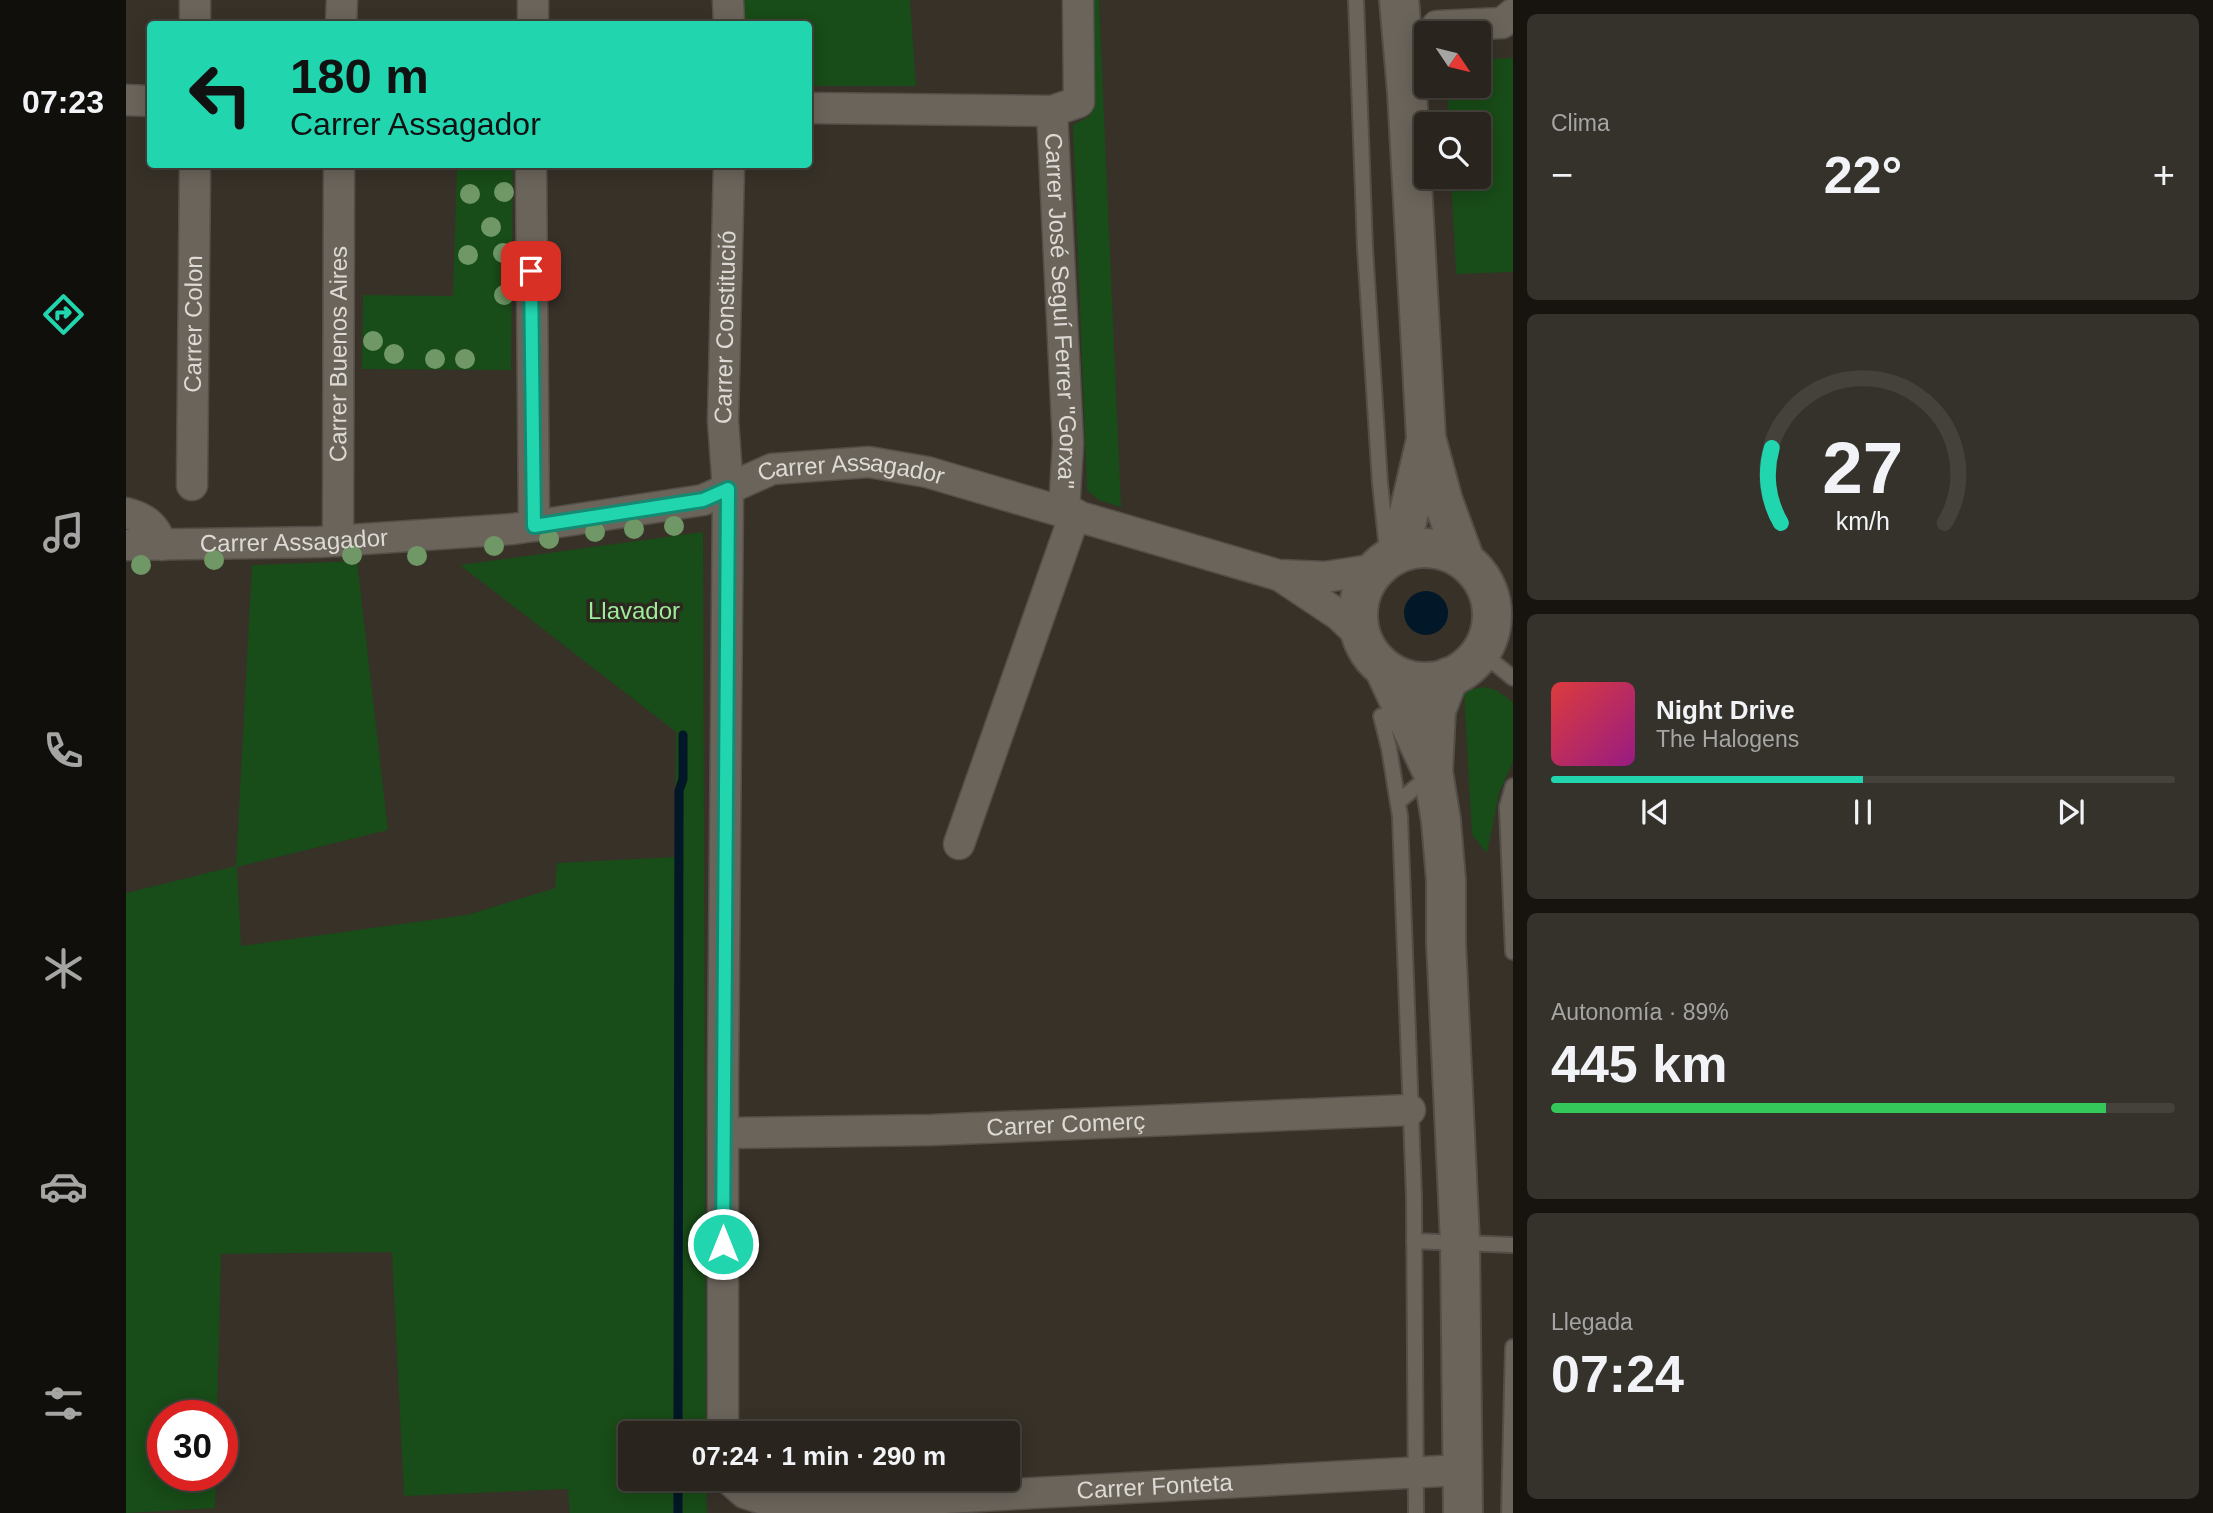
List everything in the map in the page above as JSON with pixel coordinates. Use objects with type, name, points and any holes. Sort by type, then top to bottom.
[{"type":"street","points":[[195,0],[195,21]]},
{"type":"street","points":[[341,21],[342,0]]},
{"type":"street","points":[[533,0],[533,21]]},
{"type":"street","points":[[728,0],[729,21]]},
{"type":"street","points":[[812,108],[1052,111],[1079,102],[1078,0]]},
{"type":"street","points":[[1399,0],[1408,106],[1426,438],[1443,501],[1465,561]]},
{"type":"street","points":[[1491,24],[1502,23],[1513,14]]},
{"type":"street","points":[[126,100],[147,101]]},
{"type":"street","name":"Carrer José Seguí Ferrer \"Gorxa\"","points":[[959,844],[1070,513],[1052,111]]},
{"type":"street","name":"Carrer Colon","points":[[192,485],[195,168]]},
{"type":"street","name":"Carrer Buenos Aires","points":[[338,541],[339,168]]},
{"type":"street","points":[[531,168],[534,526]]},
{"type":"street","name":"Carrer Constitució","points":[[728,489],[723,421],[729,168]]},
{"type":"street","points":[[1385,562],[1412,549],[1429,548],[1448,552],[1465,561],[1482,580],[1491,603],[1492,620],[1481,652],[1471,664],[1449,677],[1427,682],[1404,679],[1384,668],[1371,655],[1361,636],[1358,615],[1361,593],[1385,562],[1407,521],[1426,438]]},
{"type":"street","name":"Carrer Assagador","points":[[126,545],[338,541],[534,526],[703,500],[772,469],[869,463],[927,472],[1278,575],[1325,577],[1385,562]]},
{"type":"street","points":[[723,1421],[728,489]]},
{"type":"street","points":[[126,513],[149,522],[156,529],[162,545]]},
{"type":"street","name":"Carrer Assagador","points":[[1278,575],[1325,605],[1361,636]]},
{"type":"street","points":[[1384,668],[1433,772]]},
{"type":"street","points":[[1449,677],[1436,710],[1433,772],[1446,880],[1446,942],[1460,1241],[1463,1513]]},
{"type":"street","name":"Carrer Comerç","points":[[723,1133],[931,1130],[1410,1110]]},
{"type":"street","name":"Carrer Fonteta","points":[[743,1491],[760,1497],[944,1498],[1461,1470]]},
{"type":"lane","points":[[1356,0],[1365,248],[1380,483],[1386,529],[1385,562]]},
{"type":"lane","points":[[1481,652],[1513,678]]},
{"type":"lane","points":[[1381,716],[1398,802],[1414,1241],[1416,1513]]},
{"type":"lane","points":[[1398,802],[1433,772]]},
{"type":"lane","points":[[1513,786],[1507,807],[1513,952]]},
{"type":"lane","points":[[1414,1241],[1513,1245]]},
{"type":"lane","points":[[1509,1513],[1513,1347]]},
{"type":"green space","points":[[744,0],[910,0],[916,86],[812,86],[812,21],[744,21]]},
{"type":"green space","points":[[1086,0],[1099,0],[1121,507],[1099,500],[1087,490],[1073,125],[1090,116]]},
{"type":"green space","points":[[1513,58],[1513,272],[1456,274],[1452,189],[1491,189],[1491,112],[1448,112],[1448,98],[1491,98],[1491,59]]},
{"type":"green space","points":[[457,168],[513,168],[511,370],[362,369],[363,295],[453,296]]},
{"type":"green space","name":"Llavador","points":[[703,532],[706,1421],[618,1421],[618,1491],[706,1491],[707,1513],[570,1513],[568,1489],[404,1496],[392,1252],[221,1254],[217,1400],[147,1400],[147,1491],[216,1491],[215,1508],[126,1513],[126,893],[236,866],[252,565],[357,561],[388,830],[237,867],[241,946],[467,915],[555,888],[557,863],[675,857],[676,732],[460,565]]},
{"type":"green space","points":[[1483,687],[1496,690],[1513,702],[1513,762],[1499,793],[1487,853],[1472,835],[1464,691]]},
{"type":"water","points":[[1426,591],[1441,598],[1448,613],[1441,628],[1426,635],[1411,628],[1404,613],[1411,598]]},
{"type":"waterway","points":[[678,1421],[679,791],[683,779],[683,735]]},
{"type":"waterway","points":[[678,1491],[678,1513]]},
{"type":"route","points":[[531,271],[534,526],[703,500],[728,489],[723,1244]]}]
